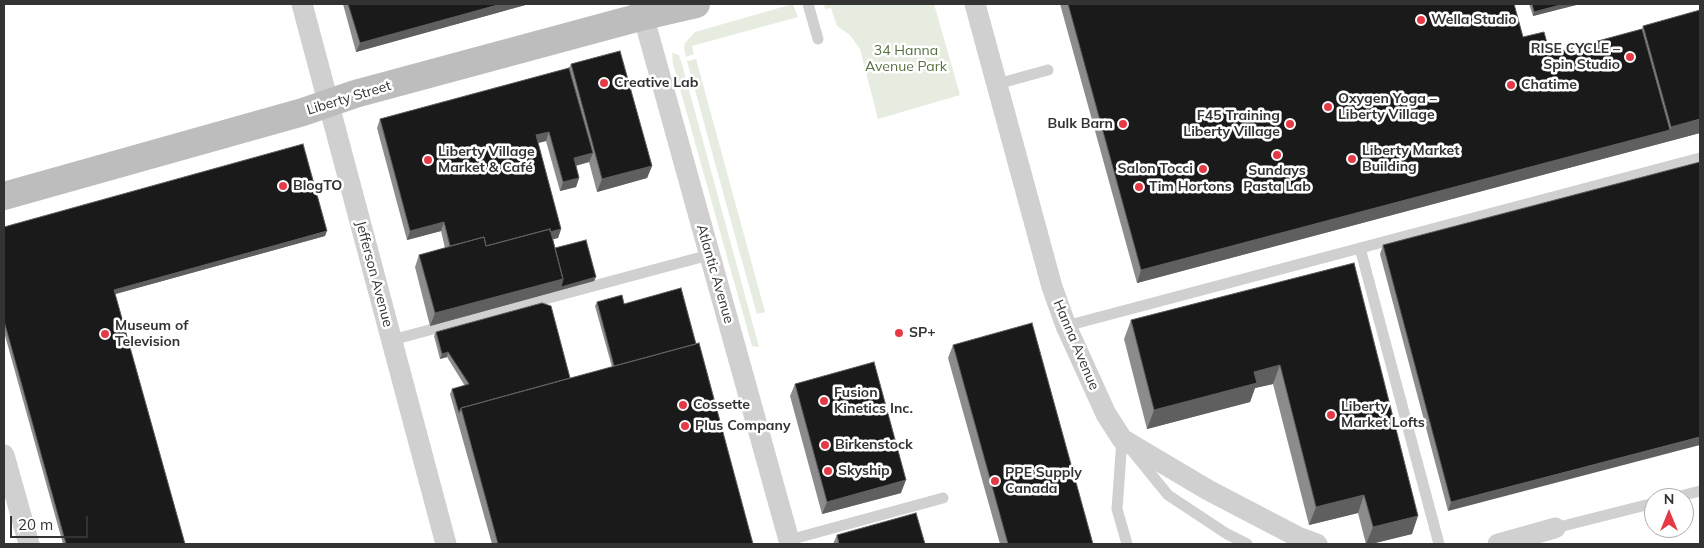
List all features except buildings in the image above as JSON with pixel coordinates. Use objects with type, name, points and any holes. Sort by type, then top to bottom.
[{"type":"street","name":"Jefferson Avenue","points":[[302,4],[446,544]]},
{"type":"street","name":"Liberty Street","points":[[4,196],[328,104],[355,94],[642,10],[696,4]]},
{"type":"street","name":"Hanna Avenue","points":[[975,4],[1052,287],[1066,326],[1106,414],[1122,439],[1208,490],[1298,537],[1318,544]]},
{"type":"street","name":"Atlantic Avenue","points":[[642,10],[790,542]]},
{"type":"street","points":[[4,455],[29,544]]},
{"type":"street","points":[[1498,544],[1555,528]]},
{"type":"lane","points":[[808,4],[818,39]]},
{"type":"lane","points":[[997,84],[1048,70]]},
{"type":"lane","points":[[1066,326],[1700,158]]},
{"type":"lane","points":[[1360,248],[1439,544]]},
{"type":"lane","points":[[392,340],[709,255]]},
{"type":"lane","points":[[1122,439],[1117,509],[1127,544]]},
{"type":"lane","points":[[1122,439],[1168,495],[1227,534],[1247,544]]},
{"type":"lane","points":[[790,542],[943,498]]},
{"type":"lane","points":[[1555,528],[1644,506]]},
{"type":"green space","points":[[793,4],[798,17],[692,46],[694,54],[686,57],[685,43],[695,32]]},
{"type":"green space","name":"34 Hanna Avenue Park","points":[[824,4],[934,4],[960,95],[878,119],[860,49],[850,35],[837,26],[831,8],[825,9]]},
{"type":"green space","points":[[672,53],[679,55],[682,64],[759,347],[752,346],[673,64]]},
{"type":"green space","points":[[696,59],[765,312],[757,314],[687,61]]},
{"type":"place","name":"Wella Studio","points":[[1421,20]]},
{"type":"place","name":"RISE CYCLE – Spin Studio","points":[[1630,57]]},
{"type":"place","name":"Creative Lab","points":[[604,83]]},
{"type":"place","name":"Chatime","points":[[1511,85]]},
{"type":"place","name":"Oxygen Yoga – Liberty Village","points":[[1328,107]]},
{"type":"place","name":"Bulk Barn","points":[[1123,124]]},
{"type":"place","name":"F45 Training Liberty Village","points":[[1290,124]]},
{"type":"place","name":"Sundays Pasta Lab","points":[[1277,155]]},
{"type":"place","name":"Liberty Market Building","points":[[1352,159]]},
{"type":"place","name":"Liberty Village Market & Café","points":[[428,160]]},
{"type":"place","name":"Salon Tocci","points":[[1203,169]]},
{"type":"place","name":"BlogTO","points":[[283,186]]},
{"type":"place","name":"Tim Hortons","points":[[1139,187]]},
{"type":"place","name":"SP+","points":[[899,333]]},
{"type":"place","name":"Museum of Television","points":[[105,334]]},
{"type":"place","name":"Fusion Kinetics Inc.","points":[[824,401]]},
{"type":"place","name":"Cossette","points":[[683,405]]},
{"type":"place","name":"Liberty Market Lofts","points":[[1331,415]]},
{"type":"place","name":"Plus Company","points":[[685,426]]},
{"type":"place","name":"Birkenstock","points":[[825,445]]},
{"type":"place","name":"Skyship","points":[[828,471]]},
{"type":"place","name":"PPE Supply Canada","points":[[995,481]]}]
